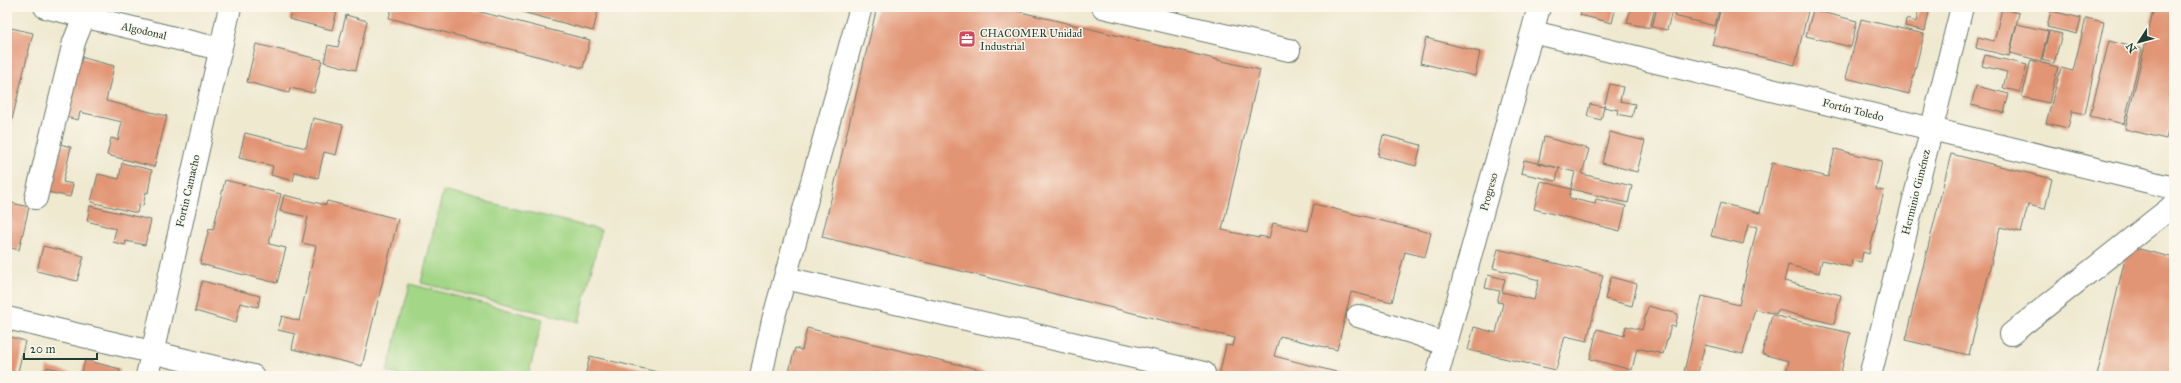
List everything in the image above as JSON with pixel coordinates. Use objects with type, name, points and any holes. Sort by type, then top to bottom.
[{"type":"street","name":"Algodonal","points":[[45,7],[220,49]]},
{"type":"street","name":"Fortin Camacho","points":[[147,376],[230,7]]},
{"type":"street","points":[[761,376],[785,278],[861,7]]},
{"type":"street","points":[[1102,7],[1148,12],[1289,50]]},
{"type":"street","name":"Progreso","points":[[1437,376],[1539,7]]},
{"type":"street","name":"Herminio Giménez","points":[[1870,376],[1962,7]]},
{"type":"street","points":[[36,198],[74,42],[84,17]]},
{"type":"street","name":"Fortín Toledo","points":[[1533,32],[2174,188]]},
{"type":"street","points":[[2011,334],[2174,205]]},
{"type":"street","points":[[785,278],[1204,373]]},
{"type":"street","points":[[1358,316],[1417,334],[1446,345]]},
{"type":"street","points":[[7,318],[153,351],[253,376]]},
{"type":"green space","points":[[443,191],[601,230],[579,322],[421,283]]},
{"type":"green space","points":[[410,284],[543,319],[528,376],[404,376],[387,372]]},
{"type":"building","points":[[292,7],[338,7],[332,30],[289,19]]},
{"type":"building","points":[[392,7],[461,7],[590,40],[583,68],[389,18]]},
{"type":"building","points":[[504,7],[599,7],[593,31]]},
{"type":"building","points":[[877,7],[1000,7],[1260,70],[1222,230],[1259,238],[1259,236],[1269,238],[1273,223],[1308,231],[1314,204],[1431,233],[1425,257],[1405,252],[1392,302],[1351,292],[1337,350],[1280,336],[1274,356],[1352,376],[1219,376],[1226,345],[1233,346],[1235,338],[822,237]]},
{"type":"building","points":[[1582,7],[1616,7],[1612,23],[1580,15]]},
{"type":"building","points":[[1631,7],[1655,7],[1650,28],[1627,23]]},
{"type":"building","points":[[1657,7],[1673,7],[1667,30],[1652,27]]},
{"type":"building","points":[[1676,7],[1720,7],[1715,26],[1674,16]]},
{"type":"building","points":[[1721,7],[1809,7],[1795,65],[1712,45]]},
{"type":"building","points":[[1919,7],[1930,7],[1925,31],[1905,26],[1906,19],[1916,22]]},
{"type":"building","points":[[2154,7],[2174,7],[2174,107],[2166,139],[2125,129]]},
{"type":"building","points":[[2002,9],[2019,13],[2009,56],[1976,48],[1978,37],[1994,41]]},
{"type":"building","points":[[1813,10],[1857,21],[1851,47],[1806,36]]},
{"type":"building","points":[[2051,11],[2081,18],[2077,34],[2047,27]]},
{"type":"building","points":[[346,15],[367,21],[356,70],[324,62],[328,45],[338,47]]},
{"type":"building","points":[[2086,18],[2104,22],[2085,114],[2072,111],[2068,128],[2046,123],[2061,68],[2073,71]]},
{"type":"building","points":[[1861,19],[1924,34],[1909,94],[1846,78]]},
{"type":"building","points":[[2017,24],[2048,31],[2041,61],[2010,53]]},
{"type":"building","points":[[7,27],[33,33],[8,136],[7,135]]},
{"type":"building","points":[[2049,31],[2062,34],[2054,63],[2042,60]]},
{"type":"building","points":[[1426,38],[1480,52],[1475,76],[1420,63]]},
{"type":"building","points":[[2109,41],[2142,49],[2124,124],[2090,116]]},
{"type":"building","points":[[256,44],[322,60],[314,93],[290,88],[289,93],[247,82]]},
{"type":"building","points":[[1985,55],[2027,65],[2020,92],[2003,88],[2007,72],[1982,66]]},
{"type":"building","points":[[80,57],[114,66],[106,101],[167,116],[154,167],[107,155],[111,138],[118,140],[122,122],[80,112],[78,120],[66,117]]},
{"type":"building","points":[[2031,60],[2058,67],[2049,103],[2022,97]]},
{"type":"building","points":[[1610,84],[1623,87],[1620,101],[1635,104],[1632,117],[1617,114],[1618,110],[1604,107]]},
{"type":"building","points":[[1976,86],[2009,94],[2004,113],[1971,105]]},
{"type":"building","points":[[1590,104],[1604,107],[1601,120],[1587,116]]},
{"type":"building","points":[[313,118],[343,125],[336,155],[324,152],[318,178],[295,172],[293,181],[271,175],[273,166],[239,158],[245,133],[306,148]]},
{"type":"building","points":[[1610,132],[1645,141],[1637,172],[1602,163]]},
{"type":"building","points":[[1383,135],[1421,145],[1416,166],[1378,156]]},
{"type":"building","points":[[1544,137],[1589,149],[1582,174],[1632,186],[1628,203],[1571,189],[1575,172],[1538,163]]},
{"type":"building","points":[[60,144],[71,147],[63,182],[73,184],[70,197],[48,192]]},
{"type":"building","points":[[1835,149],[1882,161],[1876,189],[1884,191],[1869,254],[1863,252],[1861,262],[1852,260],[1851,267],[1822,260],[1819,273],[1788,265],[1784,281],[1841,295],[1834,324],[1778,310],[1776,314],[1755,309],[1743,354],[1705,345],[1697,376],[1683,376],[1702,296],[1739,305],[1757,227],[1748,225],[1743,244],[1711,236],[1720,203],[1760,213],[1772,163],[1828,177]]},
{"type":"building","points":[[1951,154],[2052,179],[2045,209],[2028,205],[2021,232],[2000,227],[1969,355],[1905,340]]},
{"type":"building","points":[[1524,160],[1559,168],[1556,181],[1521,173]]},
{"type":"building","points":[[122,163],[152,170],[148,193],[146,192],[143,206],[139,205],[137,213],[91,202],[98,174],[119,179]]},
{"type":"building","points":[[225,180],[281,194],[269,244],[286,248],[277,283],[200,264],[209,229],[213,230]]},
{"type":"building","points":[[1541,181],[1571,189],[1569,198],[1595,204],[1596,199],[1626,206],[1620,231],[1534,209]]},
{"type":"building","points":[[284,195],[326,205],[327,201],[398,219],[362,366],[292,349],[295,334],[278,330],[282,316],[299,321],[316,246],[302,243],[308,217],[280,211]]},
{"type":"building","points":[[7,202],[29,207],[19,250],[7,247]]},
{"type":"building","points":[[90,206],[151,220],[145,245],[126,241],[125,245],[113,242],[116,229],[87,221]]},
{"type":"building","points":[[43,246],[84,256],[77,281],[37,271]]},
{"type":"building","points":[[2128,246],[2174,258],[2174,376],[2097,376]]},
{"type":"building","points":[[1498,249],[1603,275],[1587,341],[1565,336],[1556,370],[1468,350],[1474,327],[1496,333],[1503,303],[1497,302],[1500,291],[1485,288],[1488,275],[1505,279],[1502,292],[1534,300],[1539,280],[1493,268]]},
{"type":"building","points":[[1611,277],[1637,284],[1632,306],[1605,299]]},
{"type":"building","points":[[202,281],[260,296],[258,307],[240,303],[236,323],[195,311]]},
{"type":"building","points":[[1648,306],[1678,314],[1675,327],[1671,326],[1663,354],[1637,348],[1632,370],[1590,359],[1597,329],[1624,336],[1626,326],[1642,330]]},
{"type":"building","points":[[1772,315],[1850,333],[1840,376],[1785,376],[1789,361],[1762,354]]},
{"type":"building","points":[[807,328],[1002,376],[788,376],[795,348],[802,350]]},
{"type":"building","points":[[7,336],[25,341],[17,376],[7,376]]},
{"type":"building","points":[[590,356],[670,375],[670,376],[585,376]]},
{"type":"building","points":[[85,360],[120,369],[119,376],[81,376]]},
{"type":"building","points":[[47,367],[81,375],[81,376],[45,376]]},
{"type":"place","name":"CHACOMER Unidad Industrial","points":[[967,39]]}]
